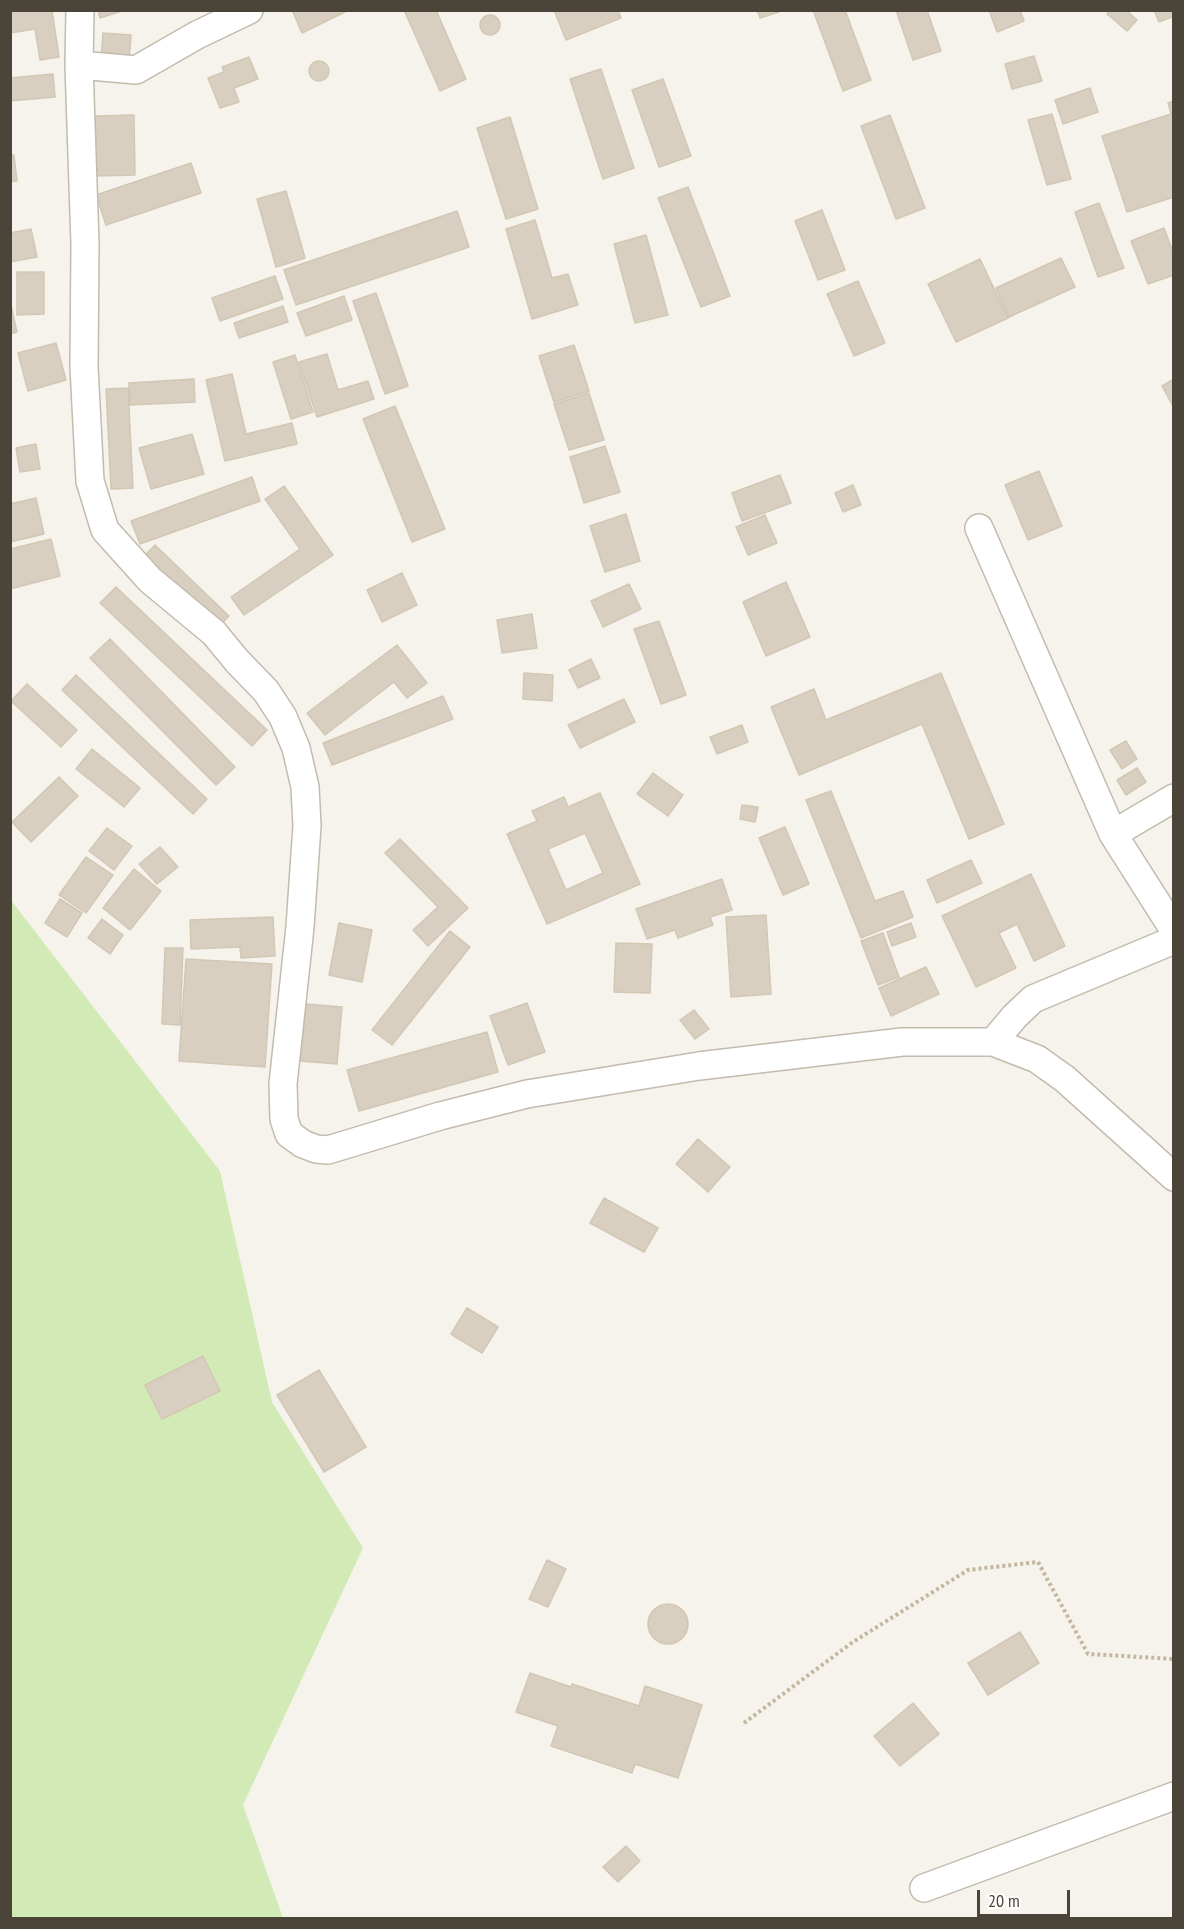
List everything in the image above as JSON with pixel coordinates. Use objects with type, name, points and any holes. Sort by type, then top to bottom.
[{"type":"street","points":[[80,10],[79,65],[86,244],[84,367],[90,481],[105,530],[150,580],[214,633],[266,691],[283,717],[296,748],[305,787],[307,826],[300,927],[284,1084],[284,1119],[289,1134],[303,1144],[316,1149],[328,1150],[440,1116],[527,1095],[699,1066],[902,1042],[993,1042],[1037,1059],[1065,1079],[1173,1177]]},
{"type":"street","points":[[79,65],[136,70],[196,35],[249,10]]},
{"type":"street","points":[[979,528],[1113,834],[1173,930]]},
{"type":"street","points":[[1113,834],[1173,798]]},
{"type":"street","points":[[993,1042],[1033,999],[1173,940]]},
{"type":"street","points":[[924,1888],[1173,1797]]},
{"type":"path","points":[[744,1723],[853,1641],[968,1570],[1038,1562],[1088,1654],[1173,1659]]},
{"type":"green space","points":[[10,899],[220,1171],[272,1402],[363,1548],[243,1805],[283,1918],[11,1918]]},
{"type":"building","points":[[52,10],[59,57],[40,60],[35,29],[10,33],[10,11]]},
{"type":"building","points":[[98,10],[125,10],[100,18]]},
{"type":"building","points":[[292,10],[349,10],[302,33]]},
{"type":"building","points":[[404,10],[436,10],[466,79],[440,91]]},
{"type":"building","points":[[554,10],[618,10],[621,18],[566,40]]},
{"type":"building","points":[[757,10],[778,10],[779,12],[760,18]]},
{"type":"building","points":[[813,10],[845,10],[871,80],[843,91]]},
{"type":"building","points":[[896,10],[927,10],[941,51],[913,60]]},
{"type":"building","points":[[989,10],[1020,10],[1024,21],[997,32]]},
{"type":"building","points":[[1110,10],[1126,10],[1137,20],[1127,31],[1107,14]]},
{"type":"building","points":[[1154,10],[1174,10],[1174,16],[1159,22]]},
{"type":"building","points":[[490,15],[497,18],[500,25],[497,32],[490,35],[483,32],[480,25],[483,18]]},
{"type":"building","points":[[103,33],[131,35],[129,61],[101,59]]},
{"type":"building","points":[[1034,56],[1042,81],[1012,89],[1005,64]]},
{"type":"building","points":[[249,57],[258,79],[234,88],[239,102],[220,108],[208,78],[224,72],[222,67]]},
{"type":"building","points":[[319,61],[326,64],[329,71],[326,78],[319,81],[312,78],[309,71],[312,64]]},
{"type":"building","points":[[601,69],[634,168],[603,179],[570,79]]},
{"type":"building","points":[[53,74],[55,97],[10,101],[10,78]]},
{"type":"building","points":[[663,79],[691,156],[659,167],[632,90]]},
{"type":"building","points":[[1090,88],[1098,112],[1063,124],[1055,100]]},
{"type":"building","points":[[1174,101],[1174,197],[1127,212],[1102,136],[1171,114],[1168,103]]},
{"type":"building","points":[[1052,114],[1071,179],[1047,185],[1028,120]]},
{"type":"building","points":[[134,115],[135,175],[95,176],[94,116]]},
{"type":"building","points":[[890,115],[925,208],[896,219],[861,126]]},
{"type":"building","points":[[510,117],[538,209],[506,219],[477,128]]},
{"type":"building","points":[[10,155],[14,155],[17,181],[10,182]]},
{"type":"building","points":[[191,163],[201,193],[106,225],[96,195]]},
{"type":"building","points":[[688,187],[730,296],[701,307],[658,198]]},
{"type":"building","points":[[286,191],[305,258],[276,267],[257,199]]},
{"type":"building","points":[[1099,203],[1124,268],[1098,277],[1075,212]]},
{"type":"building","points":[[822,210],[845,270],[818,280],[795,221]]},
{"type":"building","points":[[457,211],[469,247],[296,305],[284,270]]},
{"type":"building","points":[[535,220],[552,278],[568,274],[578,305],[532,319],[506,229]]},
{"type":"building","points":[[1164,228],[1174,255],[1174,275],[1148,284],[1131,241]]},
{"type":"building","points":[[31,229],[37,257],[10,262],[10,233]]},
{"type":"building","points":[[646,235],[668,315],[635,323],[614,244]]},
{"type":"building","points":[[1061,258],[1075,287],[1009,317],[996,288]]},
{"type":"building","points":[[980,259],[1008,318],[956,342],[928,284]]},
{"type":"building","points":[[17,272],[44,272],[44,314],[17,315]]},
{"type":"building","points":[[275,276],[283,299],[220,321],[212,298]]},
{"type":"building","points":[[858,281],[885,343],[854,356],[827,294]]},
{"type":"building","points":[[376,293],[408,386],[385,394],[353,301]]},
{"type":"building","points":[[344,296],[352,320],[306,336],[297,313]]},
{"type":"building","points":[[10,305],[17,332],[10,334]]},
{"type":"building","points":[[283,306],[288,322],[239,338],[234,323]]},
{"type":"building","points":[[56,343],[66,380],[28,391],[18,353]]},
{"type":"building","points":[[574,345],[589,391],[554,402],[539,356]]},
{"type":"building","points":[[327,354],[338,390],[368,381],[374,399],[317,417],[299,362]]},
{"type":"building","points":[[295,355],[313,412],[291,419],[273,362]]},
{"type":"building","points":[[232,374],[246,434],[292,423],[297,444],[225,461],[206,380]]},
{"type":"building","points":[[194,379],[195,402],[130,405],[129,383]]},
{"type":"building","points":[[1174,379],[1174,408],[1162,386]]},
{"type":"building","points":[[128,388],[133,488],[111,489],[106,389]]},
{"type":"building","points":[[589,393],[604,440],[569,450],[554,404]]},
{"type":"building","points":[[395,406],[445,529],[412,542],[363,419]]},
{"type":"building","points":[[192,434],[204,474],[151,489],[139,448]]},
{"type":"building","points":[[36,444],[40,469],[20,472],[16,448]]},
{"type":"building","points":[[605,446],[620,492],[584,503],[570,457]]},
{"type":"building","points":[[1039,471],[1062,526],[1028,540],[1005,485]]},
{"type":"building","points":[[780,475],[791,503],[742,521],[732,493]]},
{"type":"building","points":[[252,477],[260,501],[140,544],[131,521]]},
{"type":"building","points":[[853,485],[861,505],[843,512],[835,493]]},
{"type":"building","points":[[284,486],[333,555],[244,615],[231,597],[300,549],[265,499]]},
{"type":"building","points":[[36,498],[44,534],[10,542],[10,504]]},
{"type":"building","points":[[626,514],[640,561],[605,572],[590,526]]},
{"type":"building","points":[[765,515],[777,543],[748,555],[736,527]]},
{"type":"building","points":[[51,539],[60,576],[10,589],[10,549]]},
{"type":"building","points":[[155,545],[229,616],[215,631],[140,560]]},
{"type":"building","points":[[402,573],[417,605],[382,622],[367,590]]},
{"type":"building","points":[[786,582],[810,637],[766,656],[743,602]]},
{"type":"building","points":[[629,584],[641,609],[603,627],[591,601]]},
{"type":"building","points":[[116,587],[267,730],[252,746],[100,603]]},
{"type":"building","points":[[532,614],[537,648],[502,653],[497,620]]},
{"type":"building","points":[[659,621],[686,695],[661,704],[634,629]]},
{"type":"building","points":[[110,639],[235,767],[216,785],[90,658]]},
{"type":"building","points":[[397,645],[427,683],[407,698],[394,682],[325,735],[307,713]]},
{"type":"building","points":[[591,659],[600,678],[578,688],[569,670]]},
{"type":"building","points":[[524,673],[553,675],[552,701],[523,699]]},
{"type":"building","points":[[941,673],[1004,824],[969,839],[922,724],[799,775],[771,707],[814,689],[826,720]]},
{"type":"building","points":[[76,675],[207,799],[193,814],[62,690]]},
{"type":"building","points":[[27,684],[77,730],[61,747],[11,701]]},
{"type":"building","points":[[443,696],[453,719],[332,765],[323,743]]},
{"type":"building","points":[[624,699],[635,722],[580,748],[568,725]]},
{"type":"building","points":[[742,725],[748,742],[717,754],[710,737]]},
{"type":"building","points":[[1126,741],[1137,759],[1122,769],[1110,750]]},
{"type":"building","points":[[92,749],[140,788],[124,807],[76,769]]},
{"type":"building","points":[[1137,768],[1146,782],[1126,795],[1117,780]]},
{"type":"building","points":[[653,773],[683,795],[668,816],[637,794]]},
{"type":"building","points":[[59,777],[78,796],[31,842],[12,822]]},
{"type":"building","points":[[831,791],[875,901],[903,891],[913,917],[861,938],[806,800]]},
{"type":"building","points":[[600,793],[640,884],[547,924],[507,834],[537,821],[532,811],[564,797],[568,807]],"holes":[[[585,833],[603,873],[566,890],[548,849]]]},
{"type":"building","points":[[742,805],[758,807],[755,822],[740,819]]},
{"type":"building","points":[[785,827],[809,884],[783,895],[759,838]]},
{"type":"building","points":[[107,828],[132,846],[114,870],[89,851]]},
{"type":"building","points":[[400,839],[468,908],[428,946],[413,930],[438,907],[385,853]]},
{"type":"building","points":[[160,847],[178,867],[157,884],[139,864]]},
{"type":"building","points":[[86,857],[113,875],[86,913],[59,895]]},
{"type":"building","points":[[971,860],[982,883],[937,903],[927,880]]},
{"type":"building","points":[[134,869],[161,891],[130,930],[103,908]]},
{"type":"building","points":[[1031,874],[1065,946],[1034,961],[1017,924],[999,933],[1016,968],[976,987],[942,916]]},
{"type":"building","points":[[722,879],[732,910],[710,917],[713,925],[678,938],[675,930],[647,939],[636,909]]},
{"type":"building","points":[[60,899],[82,913],[67,937],[45,923]]},
{"type":"building","points":[[766,915],[771,994],[731,997],[726,917]]},
{"type":"building","points":[[273,917],[275,956],[241,958],[240,947],[191,949],[190,920]]},
{"type":"building","points":[[102,919],[123,935],[110,954],[88,938]]},
{"type":"building","points":[[339,923],[372,930],[362,982],[329,975]]},
{"type":"building","points":[[911,923],[916,937],[892,946],[887,932]]},
{"type":"building","points":[[450,931],[470,947],[392,1045],[372,1030]]},
{"type":"building","points":[[883,933],[899,977],[878,985],[861,941]]},
{"type":"building","points":[[616,943],[652,944],[650,993],[614,992]]},
{"type":"building","points":[[165,948],[183,948],[180,1025],[162,1024]]},
{"type":"building","points":[[186,959],[272,964],[265,1067],[179,1061]]},
{"type":"building","points":[[926,967],[939,994],[891,1016],[879,988]]},
{"type":"building","points":[[527,1003],[545,1052],[508,1065],[490,1016]]},
{"type":"building","points":[[306,1004],[342,1007],[337,1064],[300,1061]]},
{"type":"building","points":[[694,1010],[709,1029],[695,1039],[680,1020]]},
{"type":"building","points":[[487,1032],[498,1072],[359,1111],[347,1070]]},
{"type":"building","points":[[698,1139],[730,1167],[708,1192],[676,1164]]},
{"type":"building","points":[[604,1198],[658,1228],[644,1252],[590,1223]]},
{"type":"building","points":[[467,1308],[498,1327],[482,1353],[451,1334]]},
{"type":"building","points":[[203,1356],[220,1391],[162,1419],[145,1385]]},
{"type":"building","points":[[319,1370],[366,1447],[324,1472],[277,1395]]},
{"type":"building","points":[[547,1560],[566,1569],[548,1607],[529,1599]]},
{"type":"building","points":[[668,1604],[676,1605],[682,1610],[687,1616],[687,1632],[682,1638],[676,1643],[668,1644],[660,1643],[654,1638],[649,1632],[648,1624],[649,1616],[654,1610],[660,1605]]},
{"type":"building","points":[[1020,1632],[1039,1663],[988,1695],[968,1663]]},
{"type":"building","points":[[530,1673],[639,1706],[645,1686],[702,1705],[678,1778],[635,1764],[632,1773],[551,1746],[558,1726],[516,1712]]},
{"type":"building","points":[[913,1703],[939,1734],[900,1766],[874,1736]]},
{"type":"building","points":[[626,1846],[640,1861],[618,1882],[603,1867]]}]
